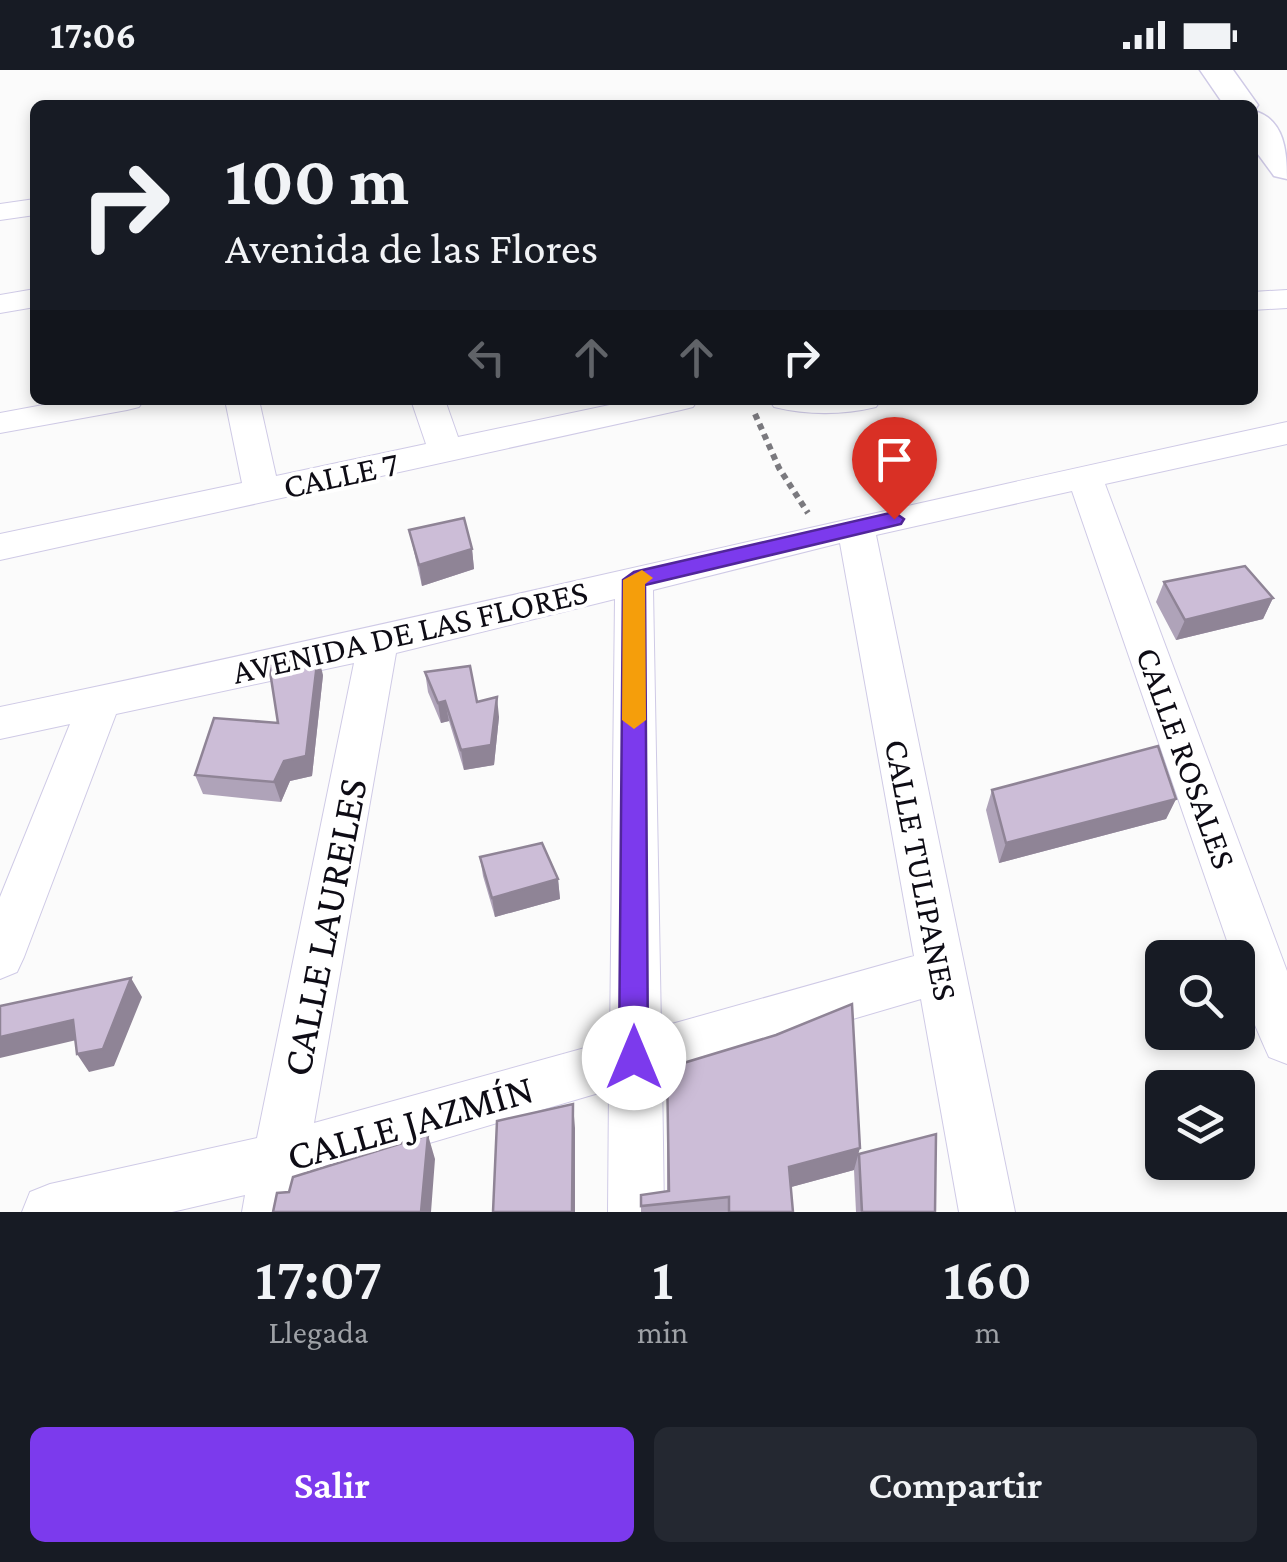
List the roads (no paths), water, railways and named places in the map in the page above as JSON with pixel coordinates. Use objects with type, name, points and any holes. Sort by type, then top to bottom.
[{"type":"main road","points":[[1216,70],[1237,100]]},
{"type":"main road","points":[[1258,128],[1286,165]]},
{"type":"street","points":[[0,212],[30,208]]},
{"type":"street","points":[[0,304],[30,299]]},
{"type":"street","points":[[1258,301],[1287,299]]},
{"type":"street","points":[[0,423],[100,405]]},
{"type":"street","points":[[243,405],[262,492]]},
{"type":"street","points":[[430,405],[446,452]]},
{"type":"street","name":"CALLE 7","points":[[0,547],[658,405]]},
{"type":"street","name":"AVENIDA DE LAS FLORES","points":[[0,723],[378,643],[839,531],[1287,433]]},
{"type":"street","name":"CALLE ROSALES","points":[[1085,477],[1287,1040]]},
{"type":"street","name":"CALLE TULIPANES","points":[[839,531],[940,971],[987,1212]]},
{"type":"street","points":[[634,580],[636,1212]]},
{"type":"street","name":"CALLE LAURELES","points":[[270,1212],[378,643]]},
{"type":"street","points":[[0,957],[100,700]]},
{"type":"street","name":"CALLE JAZMÍN","points":[[50,1212],[279,1160],[940,971]]}]
